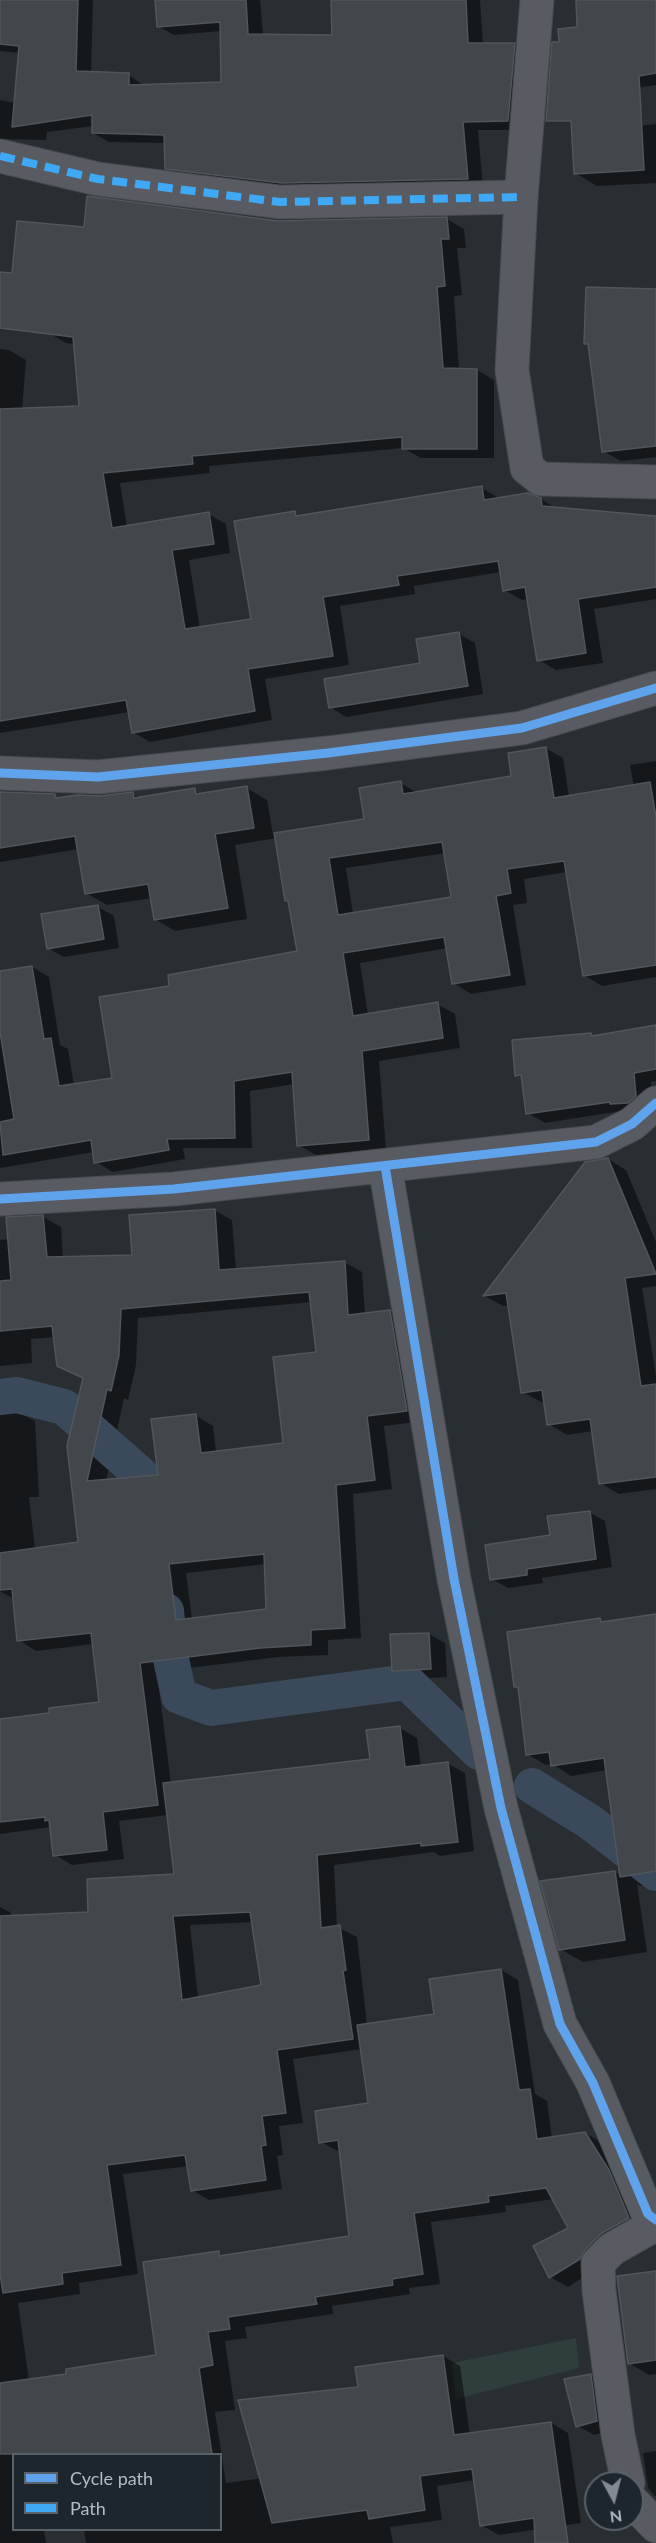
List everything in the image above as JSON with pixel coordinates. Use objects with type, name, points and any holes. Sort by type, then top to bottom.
[{"type":"street","points":[[537,0],[521,197],[512,370],[527,468],[541,479],[656,482]]},
{"type":"street","points":[[0,156],[98,179],[280,202],[521,197]]},
{"type":"street","points":[[0,773],[98,777],[328,753],[522,728],[656,688]]},
{"type":"street","points":[[0,1199],[174,1189],[596,1142],[632,1124],[656,1103]]},
{"type":"street","points":[[385,1166],[454,1579],[501,1808],[560,2024],[594,2083],[648,2214],[656,2222],[612,2249],[598,2263],[599,2291],[618,2435],[626,2471]]},
{"type":"street","points":[[644,2514],[656,2526]]},
{"type":"shaded area","points":[[576,2338],[579,2368],[456,2399],[452,2363]]},
{"type":"building","points":[[0,0],[78,0],[76,71],[129,73],[129,85],[221,82],[220,22],[157,27],[155,0],[246,0],[248,34],[332,35],[331,0],[466,0],[468,43],[515,43],[508,121],[463,122],[468,179],[281,183],[165,169],[164,135],[92,133],[92,115],[12,127],[19,46],[0,44]]},
{"type":"building","points":[[576,0],[656,0],[656,73],[639,76],[644,170],[574,174],[571,121],[546,121],[552,42],[559,42],[558,29],[577,27]]},
{"type":"building","points":[[87,196],[278,221],[447,217],[449,239],[441,239],[445,286],[437,287],[443,368],[477,369],[477,449],[402,449],[402,437],[192,456],[193,464],[103,473],[112,528],[209,512],[214,544],[172,550],[185,629],[251,619],[234,521],[295,511],[296,516],[482,486],[484,500],[528,493],[541,498],[542,506],[656,516],[656,587],[578,599],[586,653],[537,661],[525,587],[503,591],[498,561],[397,576],[399,585],[323,597],[333,656],[248,669],[255,711],[132,733],[126,700],[0,721],[0,409],[79,406],[73,337],[0,328],[0,272],[12,273],[17,221],[84,227]]},
{"type":"building","points":[[586,287],[656,289],[656,446],[602,452],[588,344],[584,344]]},
{"type":"building","points":[[459,632],[468,686],[329,708],[324,679],[420,663],[416,639]]},
{"type":"building","points":[[546,747],[554,798],[650,782],[656,817],[656,965],[583,976],[564,861],[507,869],[511,893],[496,896],[510,975],[452,984],[444,937],[343,953],[353,1016],[438,1002],[443,1038],[362,1051],[369,1140],[297,1146],[292,1072],[234,1081],[235,1138],[167,1139],[169,1150],[94,1163],[91,1140],[3,1155],[0,1122],[14,1119],[0,1032],[0,971],[32,966],[44,1039],[51,1038],[59,1086],[112,1078],[99,997],[169,986],[168,975],[297,951],[288,901],[285,901],[274,833],[364,819],[359,788],[401,781],[403,794],[511,776],[508,753]],"holes":[[[442,842],[451,897],[338,915],[329,858]]]},
{"type":"building","points":[[247,786],[254,828],[215,834],[228,908],[154,920],[148,884],[85,894],[75,836],[0,848],[0,792],[55,794],[56,798],[133,792],[134,798],[195,788],[196,794]]},
{"type":"building","points":[[98,905],[104,939],[47,949],[41,914]]},
{"type":"building","points":[[656,1025],[656,1069],[634,1073],[636,1096],[628,1103],[610,1104],[610,1102],[526,1114],[521,1075],[515,1076],[512,1040],[591,1033],[592,1036]]},
{"type":"building","points":[[608,1158],[656,1274],[625,1278],[641,1386],[656,1384],[656,1477],[599,1484],[590,1419],[547,1425],[542,1390],[521,1393],[506,1293],[483,1296],[585,1162]]},
{"type":"building","points":[[215,1209],[219,1270],[345,1261],[348,1315],[390,1310],[407,1411],[367,1416],[375,1480],[336,1485],[345,1628],[311,1630],[311,1645],[260,1648],[140,1663],[158,1805],[103,1812],[107,1850],[53,1856],[49,1820],[45,1821],[45,1817],[0,1822],[0,1719],[49,1713],[49,1708],[99,1702],[91,1633],[17,1641],[12,1589],[0,1590],[0,1553],[78,1542],[67,1446],[83,1378],[57,1366],[52,1326],[0,1331],[0,1281],[11,1280],[6,1217],[43,1215],[47,1257],[132,1255],[129,1215]],"holes":[[[309,1292],[316,1352],[273,1357],[283,1443],[201,1453],[196,1414],[151,1419],[158,1475],[87,1481],[107,1389],[111,1391],[119,1355],[121,1309]],[[264,1554],[266,1609],[176,1620],[169,1564]]]},
{"type":"building","points":[[590,1511],[596,1559],[527,1569],[527,1575],[490,1580],[485,1545],[550,1535],[547,1516]]},
{"type":"building","points":[[656,1614],[656,1871],[620,1877],[604,1758],[551,1766],[549,1752],[526,1755],[518,1687],[514,1687],[507,1632],[600,1618],[601,1622]]},
{"type":"building","points":[[429,1633],[431,1669],[392,1671],[390,1634]]},
{"type":"building","points":[[400,1726],[405,1767],[448,1762],[458,1842],[421,1846],[421,1843],[317,1855],[321,1928],[340,1925],[346,1970],[343,1971],[353,2039],[277,2050],[286,2113],[262,2116],[266,2145],[261,2146],[266,2180],[191,2191],[185,2155],[107,2165],[121,2265],[62,2273],[63,2284],[3,2293],[0,2274],[0,1916],[88,1912],[87,1879],[174,1874],[163,1783],[370,1759],[366,1730]],"holes":[[[250,1912],[261,1985],[182,2000],[173,1916]]]},
{"type":"building","points":[[615,1871],[625,1940],[559,1950],[540,1881]]},
{"type":"building","points":[[501,1969],[519,2090],[530,2089],[537,2139],[585,2132],[609,2170],[629,2218],[602,2233],[585,2250],[580,2259],[549,2278],[533,2246],[568,2228],[546,2188],[488,2196],[489,2202],[414,2213],[423,2274],[392,2279],[393,2285],[315,2297],[317,2304],[228,2317],[230,2329],[208,2332],[213,2365],[199,2368],[212,2453],[0,2454],[0,2383],[66,2374],[66,2369],[156,2355],[143,2262],[219,2251],[219,2256],[349,2236],[338,2140],[319,2143],[315,2111],[368,2103],[357,2025],[434,2014],[429,1979]]},
{"type":"building","points":[[656,2271],[656,2360],[628,2364],[617,2276]]},
{"type":"building","points":[[443,2355],[454,2435],[551,2422],[568,2543],[535,2543],[534,2518],[480,2526],[472,2469],[420,2476],[425,2510],[369,2519],[367,2510],[272,2523],[238,2400],[358,2387],[355,2367]]},
{"type":"building","points":[[591,2374],[597,2421],[576,2427],[564,2379]]},
{"type":"waterway","points":[[0,1397],[17,1395],[64,1407],[156,1488],[159,1520]]},
{"type":"waterway","points":[[166,1611],[171,1659],[179,1696],[211,1708],[407,1682],[479,1752]]},
{"type":"waterway","points":[[532,1786],[590,1822],[656,1873]]},
{"type":"marked path","points":[[0,156],[98,179],[280,202],[521,197]]},
{"type":"cycle path","points":[[0,773],[98,777],[328,753],[522,728],[656,688]]},
{"type":"cycle path","points":[[0,1199],[174,1189],[596,1142],[632,1124],[656,1103]]},
{"type":"cycle path","points":[[385,1166],[454,1579],[501,1808],[560,2024],[593,2083],[648,2214],[656,2220]]}]
